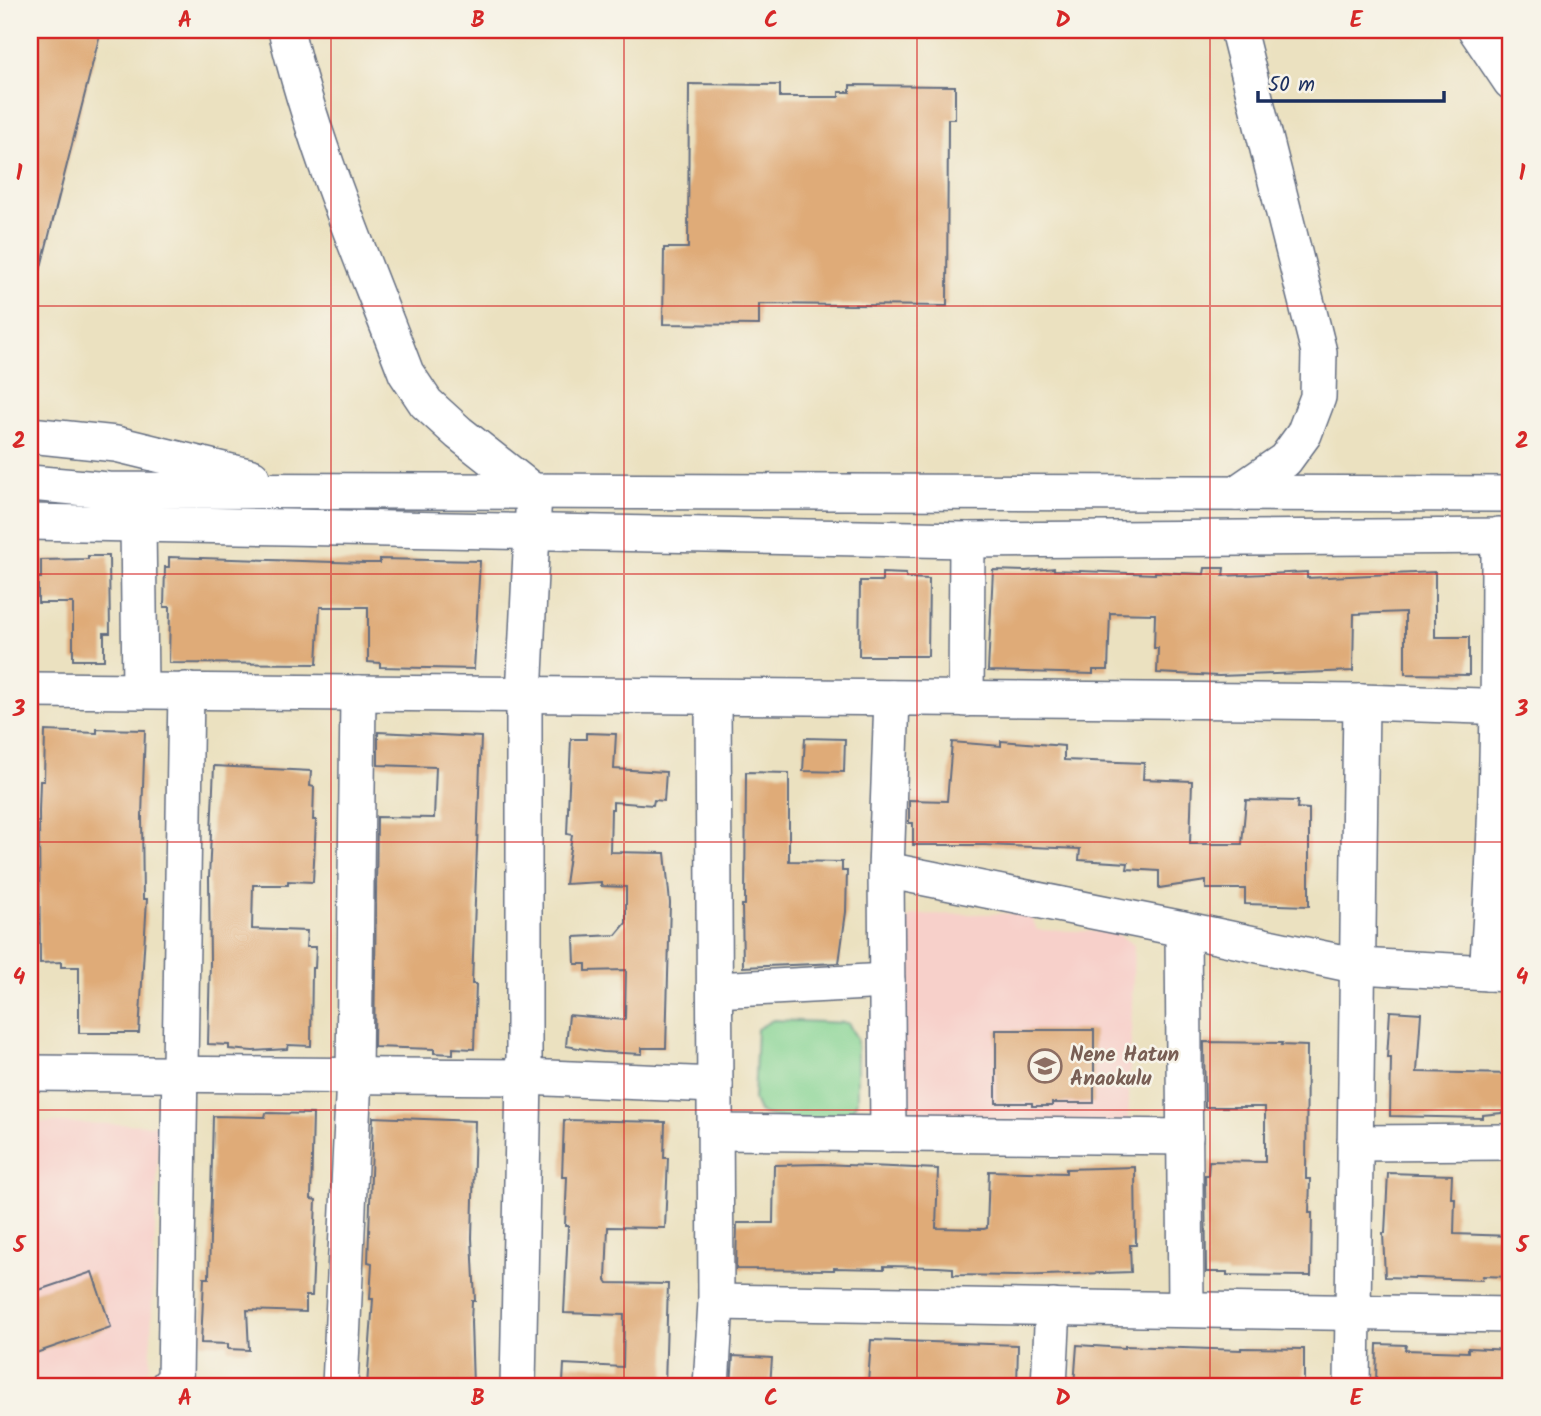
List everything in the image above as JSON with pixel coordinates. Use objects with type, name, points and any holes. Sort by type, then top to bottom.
[{"type":"street","points":[[286,30],[298,82],[315,133],[406,373],[426,403],[459,433],[534,492]]},
{"type":"street","points":[[1237,494],[1284,460],[1304,434],[1318,397],[1319,352],[1238,30]]},
{"type":"street","points":[[1476,30],[1511,82]]},
{"type":"street","points":[[30,435],[116,444],[306,491]]},
{"type":"street","points":[[30,483],[108,490],[1511,494]]},
{"type":"street","points":[[518,1386],[524,1077],[524,695],[534,492]]},
{"type":"street","points":[[30,522],[967,540],[1505,536],[1503,871],[1499,974],[1358,966],[886,870]]},
{"type":"street","points":[[138,524],[140,690]]},
{"type":"street","points":[[966,699],[967,540]]},
{"type":"street","points":[[30,690],[1361,702],[1505,706]]},
{"type":"street","points":[[175,1384],[186,690]]},
{"type":"street","points":[[340,1386],[354,1076],[358,693]]},
{"type":"street","points":[[711,1386],[716,1302],[713,697]]},
{"type":"street","points":[[888,1133],[886,870],[892,698]]},
{"type":"street","points":[[1352,1386],[1361,702]]},
{"type":"street","points":[[1183,929],[1186,1309]]},
{"type":"street","points":[[715,990],[887,981]]},
{"type":"street","points":[[30,1073],[524,1077],[715,1085]]},
{"type":"street","points":[[715,1132],[1185,1137]]},
{"type":"street","points":[[1355,1143],[1511,1142]]},
{"type":"street","points":[[716,1302],[1511,1315]]},
{"type":"street","points":[[1049,1386],[1053,1307]]},
{"type":"shaded area","points":[[1030,913],[1037,930],[1114,932],[1134,945],[1128,1128],[907,1127],[896,1116],[904,921],[914,915]]},
{"type":"shaded area","points":[[30,1122],[159,1125],[150,1367],[130,1386],[30,1386]]},
{"type":"green space","points":[[773,1020],[848,1023],[857,1039],[857,1101],[851,1113],[805,1120],[779,1118],[759,1112],[754,1100],[757,1029]]},
{"type":"building","points":[[30,30],[101,30],[37,283],[30,282]]},
{"type":"building","points":[[689,84],[780,85],[780,97],[839,97],[839,92],[850,92],[850,85],[955,86],[955,119],[948,119],[947,306],[759,304],[759,325],[663,324],[664,248],[688,248]]},
{"type":"building","points":[[88,556],[109,556],[110,633],[104,633],[104,660],[73,660],[73,603],[38,603],[41,560],[88,559]]},
{"type":"building","points":[[169,557],[365,563],[380,563],[380,559],[480,561],[474,669],[380,667],[380,663],[368,662],[368,607],[320,607],[317,664],[169,663],[170,607],[164,607],[165,567],[169,567]]},
{"type":"building","points":[[1054,568],[1204,574],[1205,568],[1224,568],[1223,576],[1307,572],[1307,578],[1435,572],[1435,637],[1469,637],[1469,675],[1405,674],[1405,612],[1354,614],[1353,671],[1219,676],[1157,673],[1158,648],[1154,648],[1155,614],[1110,613],[1108,670],[1093,670],[1093,674],[988,671],[993,570]]},
{"type":"building","points":[[882,573],[929,579],[928,656],[859,656],[860,581],[882,581]]},
{"type":"building","points":[[97,729],[145,730],[142,816],[143,899],[147,899],[139,1033],[79,1033],[79,967],[61,967],[61,962],[40,963],[39,811],[40,781],[44,781],[45,731],[97,733]]},
{"type":"building","points":[[378,732],[481,737],[472,984],[476,984],[474,1049],[453,1048],[453,1054],[434,1053],[434,1049],[374,1047],[377,817],[434,818],[436,767],[378,765]]},
{"type":"building","points":[[586,733],[616,734],[614,769],[666,772],[664,801],[654,800],[653,805],[613,802],[611,809],[610,852],[665,853],[670,903],[666,1048],[642,1048],[642,1054],[566,1046],[569,1015],[625,1018],[626,970],[586,971],[586,964],[575,964],[574,937],[616,935],[626,923],[626,887],[601,886],[601,882],[565,884],[572,835],[567,834],[571,739],[586,739]]},
{"type":"building","points":[[805,738],[845,739],[844,772],[803,771]]},
{"type":"building","points":[[1001,741],[1064,746],[1064,760],[1144,763],[1143,779],[1192,781],[1190,844],[1242,844],[1246,800],[1298,801],[1297,808],[1309,809],[1309,906],[1245,904],[1245,889],[1206,889],[1206,881],[1159,888],[1159,871],[1127,869],[1128,863],[1079,860],[1080,849],[913,845],[909,800],[947,801],[952,742],[1001,746]]},
{"type":"building","points":[[214,766],[311,771],[310,786],[314,787],[313,820],[316,820],[313,882],[288,881],[288,885],[253,885],[252,929],[307,931],[306,947],[316,947],[315,968],[312,968],[311,1046],[288,1045],[287,1049],[253,1051],[229,1049],[229,1045],[208,1044],[209,878]]},
{"type":"building","points":[[746,772],[789,773],[789,861],[842,862],[842,871],[847,871],[846,912],[839,963],[743,967]]},
{"type":"building","points":[[1390,1011],[1421,1013],[1417,1072],[1511,1074],[1511,1112],[1483,1115],[1483,1118],[1390,1116],[1391,1058],[1387,1058]]},
{"type":"building","name":"Nene Hatun Anaokulu","points":[[996,1030],[1094,1030],[1094,1103],[1032,1106],[1032,1103],[996,1103]]},
{"type":"building","points":[[1204,1042],[1307,1046],[1306,1179],[1310,1179],[1309,1213],[1312,1213],[1311,1276],[1227,1275],[1227,1272],[1206,1272],[1205,1175],[1208,1175],[1209,1161],[1265,1162],[1265,1107],[1205,1107]]},
{"type":"building","points":[[266,1113],[313,1114],[311,1199],[316,1200],[312,1296],[306,1296],[306,1312],[247,1310],[249,1350],[228,1349],[228,1344],[201,1343],[204,1278],[209,1278],[213,1116],[265,1117]]},
{"type":"building","points":[[373,1117],[475,1121],[472,1238],[475,1301],[472,1301],[471,1322],[473,1386],[367,1386],[373,1299],[370,1299],[372,1263],[368,1262]]},
{"type":"building","points":[[564,1120],[665,1122],[664,1158],[668,1158],[665,1228],[608,1227],[606,1280],[608,1283],[668,1284],[665,1386],[569,1386],[563,1383],[564,1364],[623,1367],[624,1315],[564,1313],[568,1226],[565,1226],[567,1177],[562,1177]]},
{"type":"building","points":[[823,1164],[938,1169],[936,1228],[984,1229],[987,1228],[989,1171],[1066,1173],[1066,1169],[1135,1167],[1136,1245],[1130,1245],[1131,1272],[1016,1276],[953,1275],[953,1268],[937,1267],[736,1269],[737,1223],[773,1223],[774,1165]]},
{"type":"building","points":[[1388,1173],[1452,1175],[1451,1198],[1455,1198],[1454,1234],[1511,1236],[1511,1277],[1483,1276],[1482,1280],[1385,1277],[1383,1233]]},
{"type":"building","points":[[92,1272],[111,1327],[30,1355],[30,1293]]},
{"type":"building","points":[[871,1340],[1018,1345],[1017,1386],[868,1383]]},
{"type":"building","points":[[1377,1344],[1406,1345],[1405,1350],[1511,1350],[1511,1386],[1380,1386],[1380,1383],[1376,1383]]},
{"type":"building","points":[[1077,1345],[1125,1348],[1304,1349],[1304,1386],[1074,1386]]},
{"type":"building","points":[[733,1356],[772,1358],[770,1386],[731,1386]]},
{"type":"place","name":"Nene Hatun Anaokulu","points":[[1045,1066]]}]
